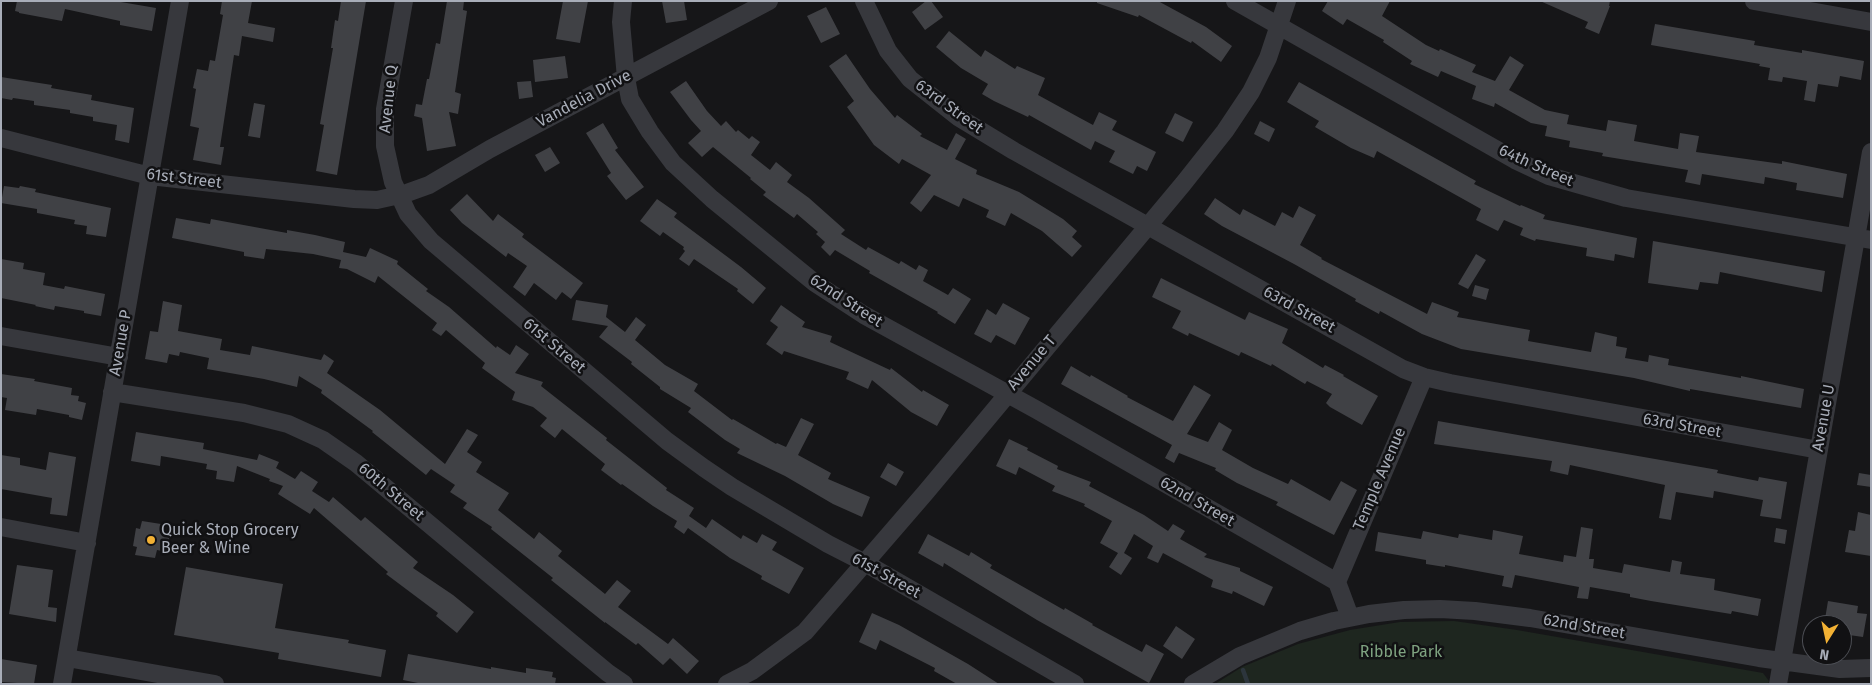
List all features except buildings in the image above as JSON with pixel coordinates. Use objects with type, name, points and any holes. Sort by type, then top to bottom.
[{"type":"street","name":"Avenue P","points":[[62,684],[180,1]]},
{"type":"street","name":"Avenue Q","points":[[399,195],[393,182],[385,146],[385,109],[404,1]]},
{"type":"street","name":"62nd Street","points":[[623,1],[621,22],[626,78],[630,99],[650,132],[673,163],[712,199],[823,289],[864,315],[1337,582]]},
{"type":"street","name":"Vandelia Drive","points":[[399,195],[429,185],[490,149],[769,1]]},
{"type":"street","name":"63rd Street","points":[[864,1],[888,51],[910,79],[958,117],[1014,151],[1403,369],[1424,377],[1697,429],[1819,450]]},
{"type":"street","name":"64th Street","points":[[1235,1],[1515,160],[1549,176],[1626,198],[1863,239]]},
{"type":"street","name":"Avenue T","points":[[727,684],[752,671],[805,632],[1007,394],[1225,131],[1251,92],[1268,58],[1287,1]]},
{"type":"street","points":[[1754,1],[1871,22]]},
{"type":"street","name":"61st Street","points":[[1,138],[150,176],[354,199],[378,200],[399,195],[408,214],[431,241],[667,441],[732,487],[828,544],[865,563],[1075,684]]},
{"type":"street","name":"Avenue U","points":[[1778,684],[1819,450],[1863,239],[1871,152]]},
{"type":"street","points":[[1,336],[118,357]]},
{"type":"street","name":"Temple Avenue","points":[[1337,582],[1424,377]]},
{"type":"street","name":"60th Street","points":[[112,392],[244,413],[288,424],[323,440],[356,463],[588,657],[624,684]]},
{"type":"street","points":[[1,527],[87,542]]},
{"type":"street","points":[[1193,684],[1234,659],[1266,643],[1350,617],[1337,582]]},
{"type":"street","name":"62nd Street","points":[[1350,617],[1404,610],[1440,609],[1475,611],[1530,618],[1782,662],[1840,669],[1871,668]]},
{"type":"street","points":[[66,658],[215,684]]},
{"type":"green space","name":"Ribble Park","points":[[1454,621],[1517,630],[1763,673],[1769,681],[1768,684],[1215,684],[1242,667],[1298,644],[1350,630],[1400,622]]},
{"type":"waterway","points":[[1243,670],[1248,684]]},
{"type":"place","name":"Quick Stop Grocery Beer & Wine","points":[[151,540]]}]
